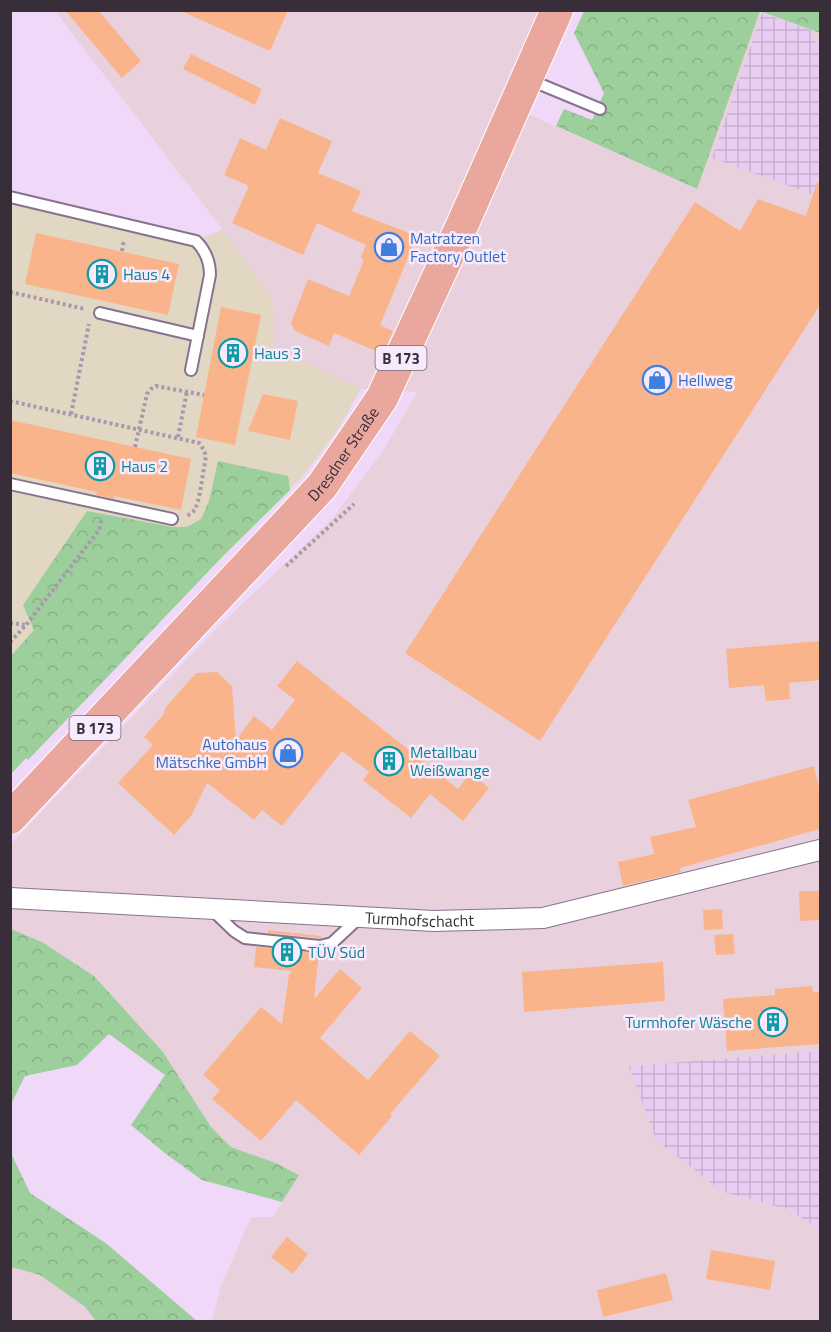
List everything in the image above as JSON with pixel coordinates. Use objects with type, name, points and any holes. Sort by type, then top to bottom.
[{"type":"main road","name":"Dresdner Straße","points":[[10,818],[322,486],[382,398],[557,10]]},
{"type":"street","name":"Turmhofschacht","points":[[10,898],[434,921],[543,918],[820,850]]},
{"type":"lane","points":[[527,78],[600,109]]},
{"type":"lane","points":[[10,197],[196,240],[210,266],[210,275],[191,370]]},
{"type":"lane","points":[[96,312],[198,336]]},
{"type":"lane","points":[[10,484],[172,519]]},
{"type":"lane","points":[[211,909],[234,931],[245,938],[320,946],[332,943],[361,916]]},
{"type":"path","points":[[10,292],[96,312],[71,414]]},
{"type":"path","points":[[178,437],[191,370]]},
{"type":"path","points":[[135,447],[150,389],[156,387],[204,394]]},
{"type":"path","points":[[10,401],[198,443],[206,456],[195,510],[185,517],[172,519]]},
{"type":"path","points":[[10,642],[26,625],[99,530],[101,521]]},
{"type":"path","points":[[10,623],[26,625]]},
{"type":"shaded area","points":[[55,11],[543,11],[514,108],[696,189],[760,11],[820,33],[820,1051],[630,1066],[723,1192],[790,1210],[820,1230],[820,1321],[212,1321],[221,1286],[251,1217],[273,1217],[299,1175],[276,1163],[231,1147],[211,1127],[163,1052],[42,942],[11,929],[10,845],[218,627],[333,518],[383,451],[417,392],[361,389],[272,347],[274,315],[271,296]]},
{"type":"shaded area","points":[[762,13],[813,31],[811,40],[820,44],[820,197],[712,158]]},
{"type":"shaded area","points":[[11,197],[196,240],[223,230],[271,296],[274,315],[273,347],[361,389],[338,429],[304,475],[28,760],[26,758],[11,774]]},
{"type":"shaded area","points":[[820,1051],[820,1230],[790,1210],[723,1192],[656,1140],[629,1066]]},
{"type":"shaded area","points":[[10,1267],[40,1275],[84,1306],[96,1321],[11,1321]]},
{"type":"green space","points":[[584,11],[760,11],[697,189],[556,126],[564,109],[592,120],[604,93],[574,33]]},
{"type":"green space","points":[[760,11],[820,11],[820,33]]},
{"type":"green space","points":[[218,461],[288,476],[290,490],[225,554],[28,760],[26,758],[11,774],[11,656],[34,630],[23,605],[87,511],[173,527],[187,527],[201,519],[209,501]]},
{"type":"green space","points":[[11,929],[42,942],[94,976],[163,1052],[211,1127],[231,1147],[276,1163],[299,1175],[282,1202],[202,1180],[131,1125],[165,1075],[109,1034],[77,1065],[25,1076],[11,1104]]},
{"type":"green space","points":[[10,1151],[30,1193],[107,1244],[197,1321],[96,1321],[84,1306],[40,1275],[11,1267]]},
{"type":"building","points":[[65,10],[98,10],[141,61],[122,78]]},
{"type":"building","points":[[179,10],[288,10],[270,51]]},
{"type":"building","points":[[191,54],[262,89],[255,105],[183,69]]},
{"type":"building","points":[[280,118],[332,141],[318,173],[361,191],[352,211],[417,236],[380,325],[393,331],[383,354],[334,333],[329,346],[295,331],[291,323],[308,279],[349,296],[364,260],[361,258],[366,245],[317,223],[303,255],[232,223],[249,186],[224,175],[240,138],[266,150]]},
{"type":"building","points":[[817,182],[820,182],[820,305],[540,741],[405,653],[695,202],[740,231],[758,199],[806,216]]},
{"type":"building","name":"Haus 4","points":[[36,233],[179,264],[168,315],[25,284]]},
{"type":"building","name":"Haus 3","points":[[221,307],[261,315],[235,445],[196,437]]},
{"type":"building","points":[[263,394],[298,401],[290,440],[248,431]]},
{"type":"building","name":"Haus 2","points":[[10,420],[191,459],[181,510],[114,496],[114,499],[96,495],[97,492],[10,473]]},
{"type":"building","points":[[820,641],[820,680],[789,683],[790,699],[766,701],[764,685],[729,688],[726,649]]},
{"type":"building","name":"Autohaus Mätschke GmbH","points":[[297,661],[458,789],[470,773],[489,788],[463,821],[430,794],[411,818],[363,780],[369,772],[342,751],[282,826],[262,810],[254,820],[207,783],[191,816],[174,835],[118,783],[153,745],[144,737],[163,715],[166,707],[196,673],[217,672],[232,686],[236,740],[254,716],[272,730],[295,700],[277,686]]},
{"type":"building","points":[[814,766],[820,791],[820,829],[680,868],[681,872],[623,886],[618,862],[654,854],[650,837],[696,827],[688,800]]},
{"type":"building","points":[[799,891],[820,891],[820,920],[800,921]]},
{"type":"building","points":[[722,909],[723,929],[704,930],[703,910]]},
{"type":"building","points":[[268,930],[321,936],[321,938],[268,933]]},
{"type":"building","points":[[733,934],[735,954],[716,955],[714,935]]},
{"type":"building","points":[[256,947],[319,953],[314,999],[340,969],[362,988],[320,1038],[368,1080],[410,1031],[440,1056],[390,1114],[392,1116],[359,1155],[296,1100],[261,1141],[212,1099],[220,1090],[203,1075],[261,1007],[282,1024],[289,975],[292,971],[254,967]]},
{"type":"building","points":[[663,962],[665,1001],[524,1012],[522,972]]},
{"type":"building","name":"Turmhofer Wäsche","points":[[812,986],[813,992],[820,992],[820,1044],[727,1051],[723,999],[775,995],[775,989]]},
{"type":"building","points":[[287,1237],[308,1254],[293,1274],[271,1257]]},
{"type":"building","points":[[711,1250],[775,1261],[770,1290],[706,1279]]},
{"type":"building","points":[[666,1273],[673,1300],[603,1317],[597,1290]]},
{"type":"place","name":"Matratzen Factory Outlet","points":[[389,247]]},
{"type":"place","name":"Haus 4","points":[[102,274]]},
{"type":"place","name":"Haus 3","points":[[233,353]]},
{"type":"place","name":"Hellweg","points":[[657,380]]},
{"type":"place","name":"Haus 2","points":[[100,466]]},
{"type":"place","name":"Autohaus Mätschke GmbH","points":[[288,753]]},
{"type":"place","name":"Metallbau Weißwange","points":[[389,761]]},
{"type":"place","name":"TÜV Süd","points":[[287,952]]},
{"type":"place","name":"Turmhofer Wäsche","points":[[773,1022]]}]
